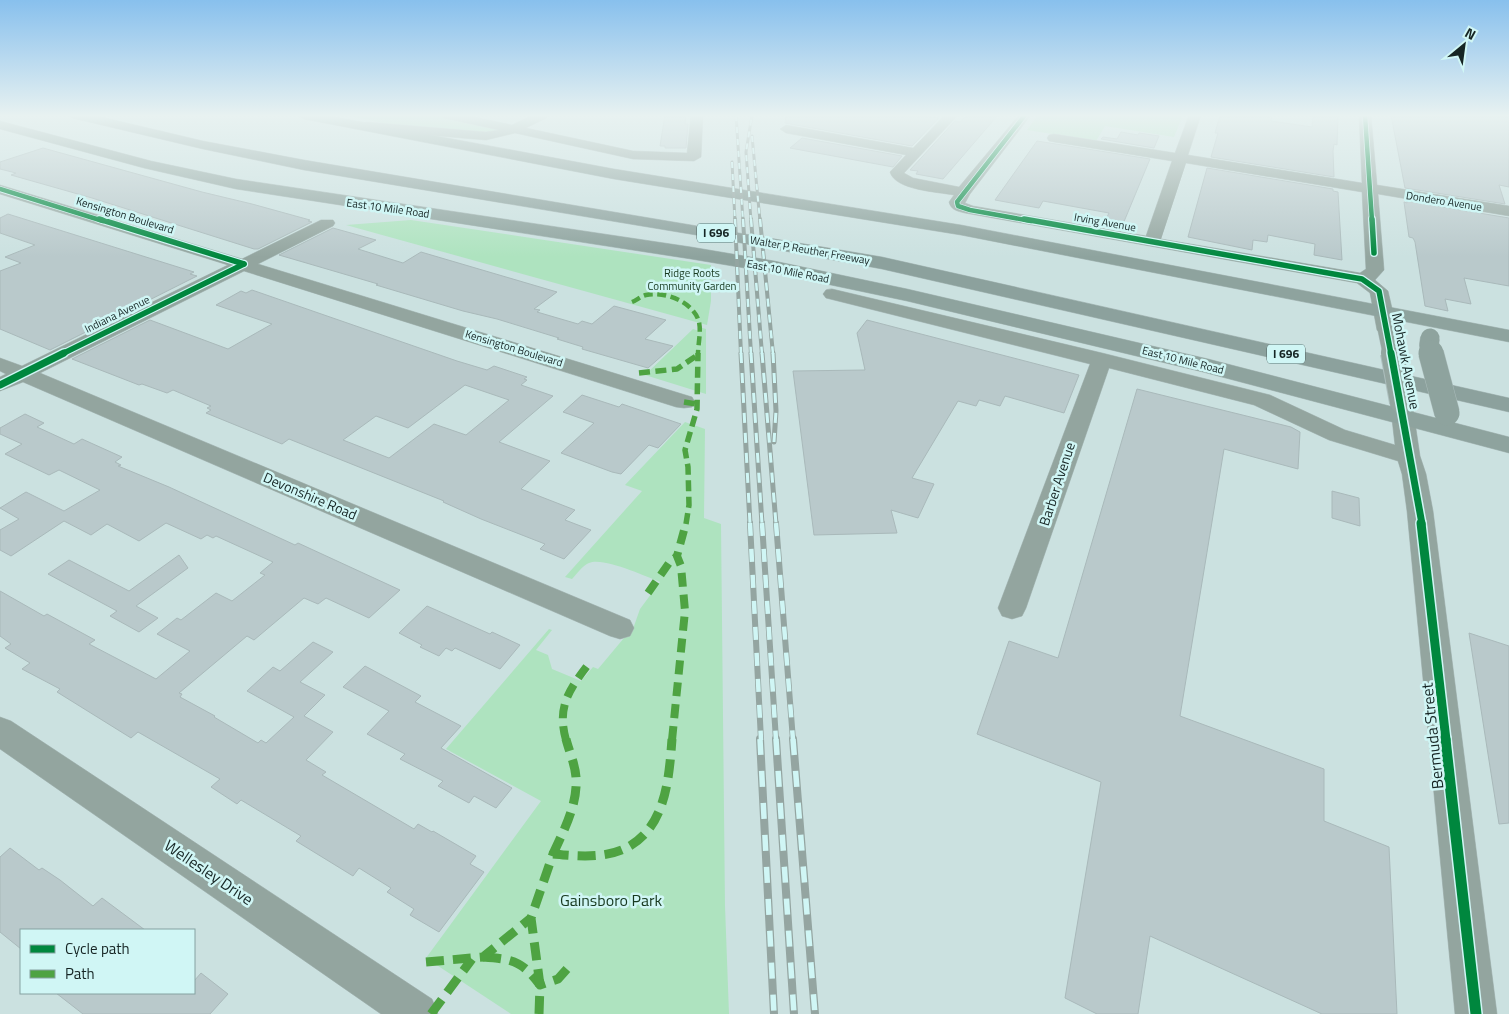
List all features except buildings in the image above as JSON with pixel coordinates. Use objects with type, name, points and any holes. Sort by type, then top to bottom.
[{"type":"highway","name":"Walter P Reuther Freeway","points":[[290,162],[723,234],[882,263],[1509,405]]},
{"type":"main road","name":"East 10 Mile Road","points":[[139,162],[244,185],[691,253],[849,283],[1403,410],[1498,442]]},
{"type":"main road","points":[[558,162],[662,182],[978,233],[1385,320],[1509,336]]},
{"type":"main road","points":[[1498,442],[1459,425],[1448,413],[1429,344],[1430,338],[1437,334],[1455,333],[1509,342]]},
{"type":"street","points":[[906,162],[897,172],[899,177],[916,184],[963,192],[987,162]]},
{"type":"street","points":[[1152,242],[1178,162]]},
{"type":"street","name":"Dondero Avenue","points":[[1206,162],[1509,211]]},
{"type":"street","points":[[1362,280],[1371,275],[1375,270],[1368,162]]},
{"type":"street","name":"Kensington Boulevard","points":[[0,189],[684,402]]},
{"type":"street","name":"Irving Avenue","points":[[963,192],[957,202],[958,206],[964,209],[1362,280]]},
{"type":"street","name":"Indiana Avenue","points":[[0,384],[327,223]]},
{"type":"street","name":"Mohawk Avenue","points":[[1362,280],[1379,291],[1403,410],[1408,456]]},
{"type":"street","name":"East 10 Mile Road","points":[[832,294],[1254,398],[1337,435],[1408,456]]},
{"type":"street","name":"Barber Avenue","points":[[1012,608],[1032,558],[1073,435],[1102,359]]},
{"type":"street","name":"Devonshire Road","points":[[0,364],[620,628]]},
{"type":"street","name":"Bermuda Street","points":[[1408,456],[1414,474],[1420,511],[1476,1014]]},
{"type":"street","name":"Wellesley Drive","points":[[0,731],[417,1014]]},
{"type":"green space","name":"Ridge Roots Community Garden","points":[[411,220],[711,265],[711,301],[707,325],[346,225]]},
{"type":"green space","points":[[699,327],[706,329],[706,394],[645,375],[693,329],[699,331]]},
{"type":"green space","name":"Gainsboro Park","points":[[685,422],[705,429],[704,518],[721,524],[725,906],[729,1014],[511,1014],[426,958],[541,801],[446,749],[549,629],[552,630],[536,650],[548,655],[552,669],[581,681],[593,667],[598,669],[634,626],[640,609],[660,582],[624,568],[596,562],[586,564],[572,579],[565,577],[642,491],[625,485]]},
{"type":"railway","points":[[732,162],[735,221]]},
{"type":"railway","points":[[739,162],[743,221]]},
{"type":"railway","points":[[747,162],[751,221]]},
{"type":"railway","points":[[754,162],[760,221]]},
{"type":"railway","points":[[735,219],[741,354]]},
{"type":"railway","points":[[743,219],[751,354]]},
{"type":"railway","points":[[751,219],[762,354]]},
{"type":"railway","points":[[760,219],[773,354]]},
{"type":"railway","points":[[741,353],[750,524]]},
{"type":"railway","points":[[751,353],[762,524]]},
{"type":"railway","points":[[762,353],[776,524]]},
{"type":"railway","points":[[773,353],[776,411],[774,442]]},
{"type":"railway","points":[[750,523],[761,740]]},
{"type":"railway","points":[[762,523],[776,740]]},
{"type":"railway","points":[[776,523],[793,740]]},
{"type":"railway","points":[[760,739],[774,1014]]},
{"type":"railway","points":[[776,739],[794,1014]]},
{"type":"railway","points":[[793,739],[815,1014]]},
{"type":"marked path","points":[[539,1014],[540,985],[531,918],[553,854],[580,856],[606,854],[626,848],[642,835],[655,819],[665,797],[670,768],[685,611],[681,566],[677,556],[685,533],[689,505],[688,467],[685,450],[697,409],[699,320],[684,303],[662,295],[647,295],[632,302]]},
{"type":"marked path","points":[[639,373],[677,369],[696,356]]},
{"type":"marked path","points":[[684,402],[697,404]]},
{"type":"marked path","points":[[648,593],[669,563],[677,556]]},
{"type":"marked path","points":[[553,854],[569,818],[574,800],[576,781],[564,734],[564,704],[573,686],[587,666]]},
{"type":"marked path","points":[[426,962],[483,957],[531,918]]},
{"type":"marked path","points":[[483,957],[516,961],[522,964],[540,985],[558,979],[567,969]]},
{"type":"marked path","points":[[431,1014],[472,959]]},
{"type":"cycle path","points":[[987,162],[963,192],[957,202],[958,206],[970,210],[1362,279],[1379,291],[1404,418],[1408,456],[1414,474],[1420,511],[1476,1014]]},
{"type":"cycle path","points":[[1368,162],[1374,253]]},
{"type":"cycle path","points":[[0,189],[244,264]]},
{"type":"cycle path","points":[[0,385],[244,264]]}]
